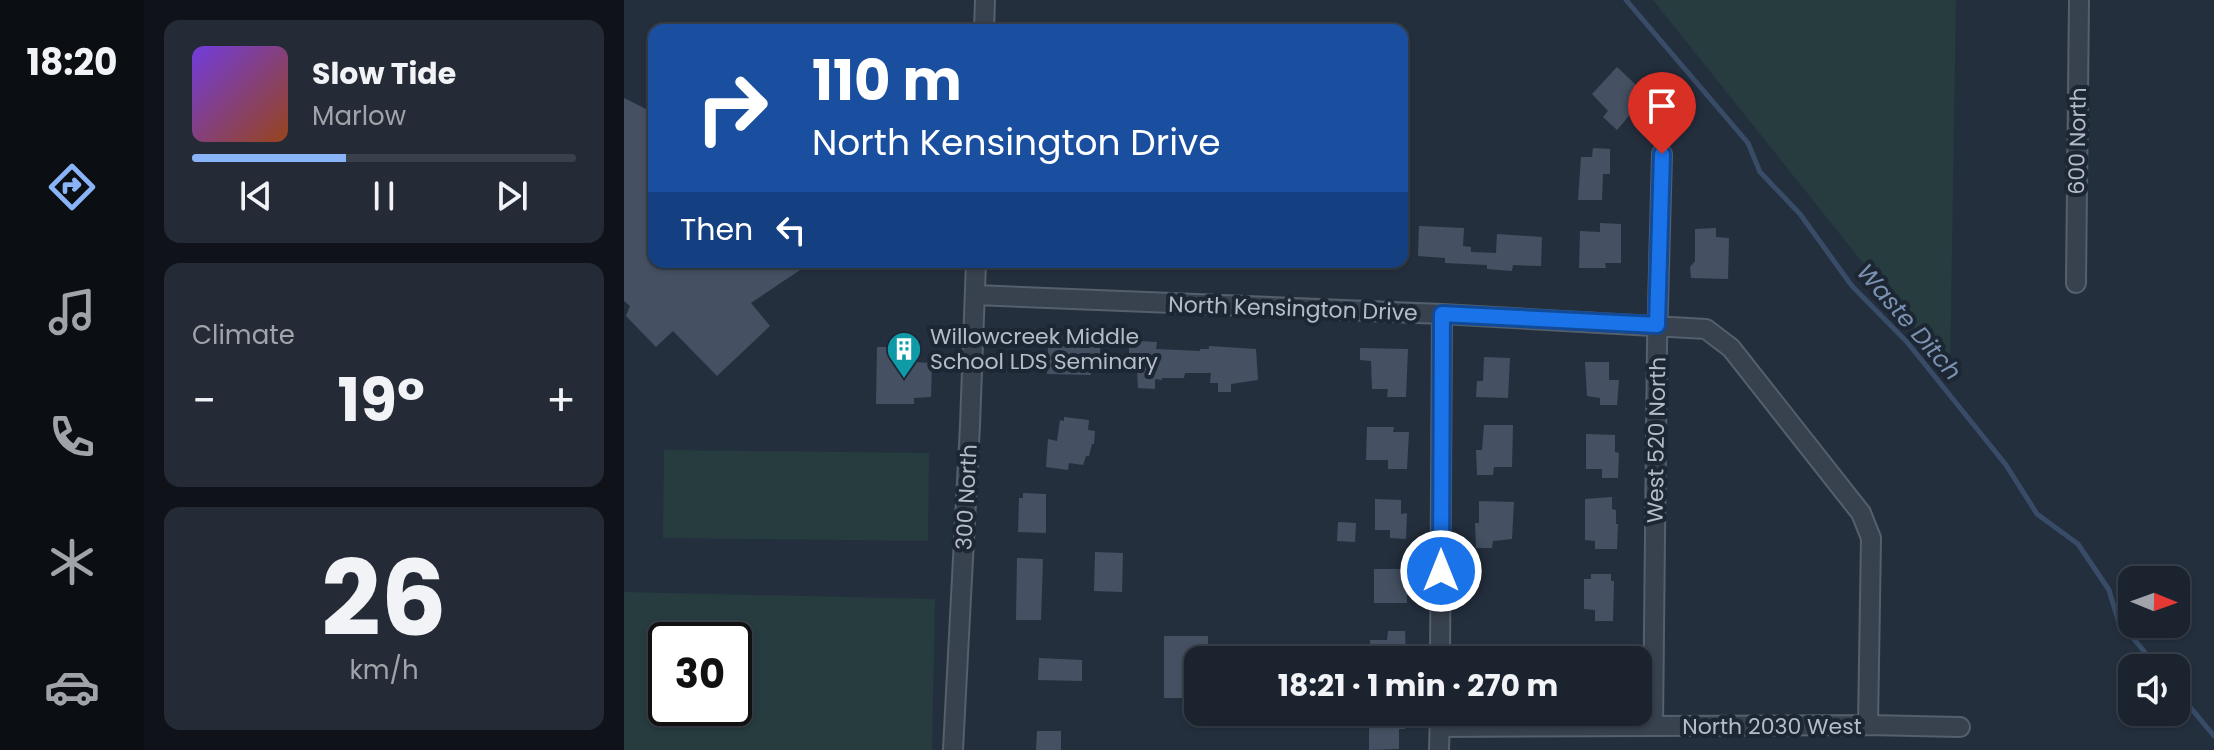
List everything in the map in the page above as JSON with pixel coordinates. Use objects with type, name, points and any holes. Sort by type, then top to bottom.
[{"type":"street","points":[[984,24],[985,0]]},
{"type":"street","name":"600 North","points":[[2076,283],[2079,0]]},
{"type":"street","name":"West 520 North","points":[[1653,726],[1662,154]]},
{"type":"street","name":"300 North","points":[[953,741],[976,268]]},
{"type":"street","name":"North Kensington Drive","points":[[975,295],[1442,314],[1706,329],[1731,348],[1861,513],[1871,538],[1868,725]]},
{"type":"street","points":[[1440,646],[1442,314]]},
{"type":"street","points":[[1439,750],[1440,726]]},
{"type":"street","name":"North 2030 West","points":[[1653,726],[1960,727]]},
{"type":"green space","points":[[1653,0],[1956,0],[1950,372]]},
{"type":"green space","points":[[664,450],[929,453],[928,541],[663,538]]},
{"type":"green space","points":[[624,592],[935,599],[932,750],[624,750]]},
{"type":"building","points":[[1617,67],[1650,98],[1641,109],[1638,105],[1617,130],[1603,117],[1608,111],[1592,94]]},
{"type":"building","points":[[624,98],[648,110],[648,268],[803,268],[751,303],[770,326],[717,376],[673,331],[656,347],[626,316],[630,306],[624,301]]},
{"type":"building","points":[[1593,148],[1610,149],[1610,174],[1603,174],[1602,200],[1578,200],[1581,157],[1592,157]]},
{"type":"building","points":[[1600,223],[1621,224],[1621,263],[1605,263],[1606,268],[1579,268],[1580,231],[1600,232]]},
{"type":"building","points":[[1419,226],[1464,228],[1463,246],[1471,247],[1471,252],[1496,253],[1497,234],[1542,237],[1541,266],[1513,265],[1512,271],[1487,269],[1487,265],[1445,263],[1445,258],[1418,256]]},
{"type":"building","points":[[1716,228],[1716,237],[1729,238],[1728,279],[1691,278],[1690,267],[1695,261],[1695,229]]},
{"type":"building","points":[[1074,340],[1100,342],[1100,366],[1091,366],[1091,375],[1047,374],[1048,346],[1074,343]]},
{"type":"building","points":[[1138,341],[1157,342],[1156,349],[1200,351],[1209,349],[1209,346],[1256,349],[1258,380],[1231,384],[1231,392],[1218,392],[1218,383],[1210,383],[1211,373],[1185,373],[1184,378],[1155,379],[1155,389],[1138,388],[1137,371],[1129,371],[1129,344],[1138,344]]},
{"type":"building","name":"Willowcreek Middle School LDS Seminary","points":[[877,347],[915,347],[915,362],[932,363],[931,397],[914,398],[914,404],[876,404]]},
{"type":"building","points":[[1360,348],[1408,349],[1406,397],[1387,397],[1388,389],[1372,389],[1371,361],[1360,360]]},
{"type":"building","points":[[1484,357],[1510,358],[1508,398],[1476,397],[1477,381],[1483,381]]},
{"type":"building","points":[[1585,362],[1609,362],[1609,380],[1619,380],[1617,405],[1600,405],[1600,398],[1587,396]]},
{"type":"building","points":[[1064,417],[1089,420],[1088,430],[1095,431],[1094,444],[1083,465],[1069,463],[1068,470],[1046,467],[1048,439],[1057,441],[1060,420],[1064,421]]},
{"type":"building","points":[[1484,425],[1513,425],[1512,467],[1494,467],[1493,475],[1477,475],[1476,450],[1482,450]]},
{"type":"building","points":[[1367,427],[1394,427],[1393,432],[1409,432],[1407,469],[1388,469],[1388,460],[1366,460]]},
{"type":"building","points":[[1586,434],[1615,435],[1615,452],[1619,453],[1618,478],[1602,478],[1602,469],[1586,469]]},
{"type":"building","points":[[1023,493],[1046,494],[1046,533],[1018,532],[1019,498],[1023,498]]},
{"type":"building","points":[[1612,497],[1612,509],[1616,510],[1618,524],[1617,549],[1595,549],[1595,541],[1585,540],[1585,499]]},
{"type":"building","points":[[1375,499],[1401,500],[1401,514],[1407,513],[1406,539],[1390,538],[1390,530],[1375,530]]},
{"type":"building","points":[[1479,501],[1514,502],[1512,539],[1493,541],[1492,548],[1476,548],[1475,523],[1479,523]]},
{"type":"building","points":[[1338,522],[1356,523],[1355,542],[1337,541]]},
{"type":"building","points":[[1095,552],[1123,553],[1122,592],[1094,591]]},
{"type":"building","points":[[1017,558],[1043,559],[1041,620],[1016,620]]},
{"type":"building","points":[[1374,569],[1402,569],[1407,603],[1374,603]]},
{"type":"building","points":[[1591,574],[1611,574],[1611,581],[1614,581],[1613,621],[1595,621],[1595,610],[1584,609],[1584,579],[1591,579]]},
{"type":"building","points":[[1388,631],[1405,631],[1406,646],[1370,646],[1370,640],[1387,640]]},
{"type":"building","points":[[1164,636],[1208,636],[1208,646],[1184,646],[1184,698],[1164,698]]},
{"type":"building","points":[[1039,658],[1082,660],[1082,681],[1038,680]]},
{"type":"building","points":[[1369,726],[1405,726],[1405,729],[1399,729],[1399,749],[1369,750]]},
{"type":"building","points":[[1037,731],[1061,731],[1061,750],[1036,750]]},
{"type":"waterway","name":"Waste Ditch","points":[[1626,0],[1748,143],[1760,172],[1800,214],[1852,286],[1907,342],[2006,465],[2037,514],[2078,544],[2109,590],[2118,620],[2146,654]]},
{"type":"waterway","name":"Waste Ditch","points":[[2190,707],[2214,736]]},
{"type":"place","name":"Willowcreek Middle School LDS Seminary","points":[[904,380]]},
{"type":"route","points":[[1441,571],[1442,314],[1657,325],[1662,154]]}]
